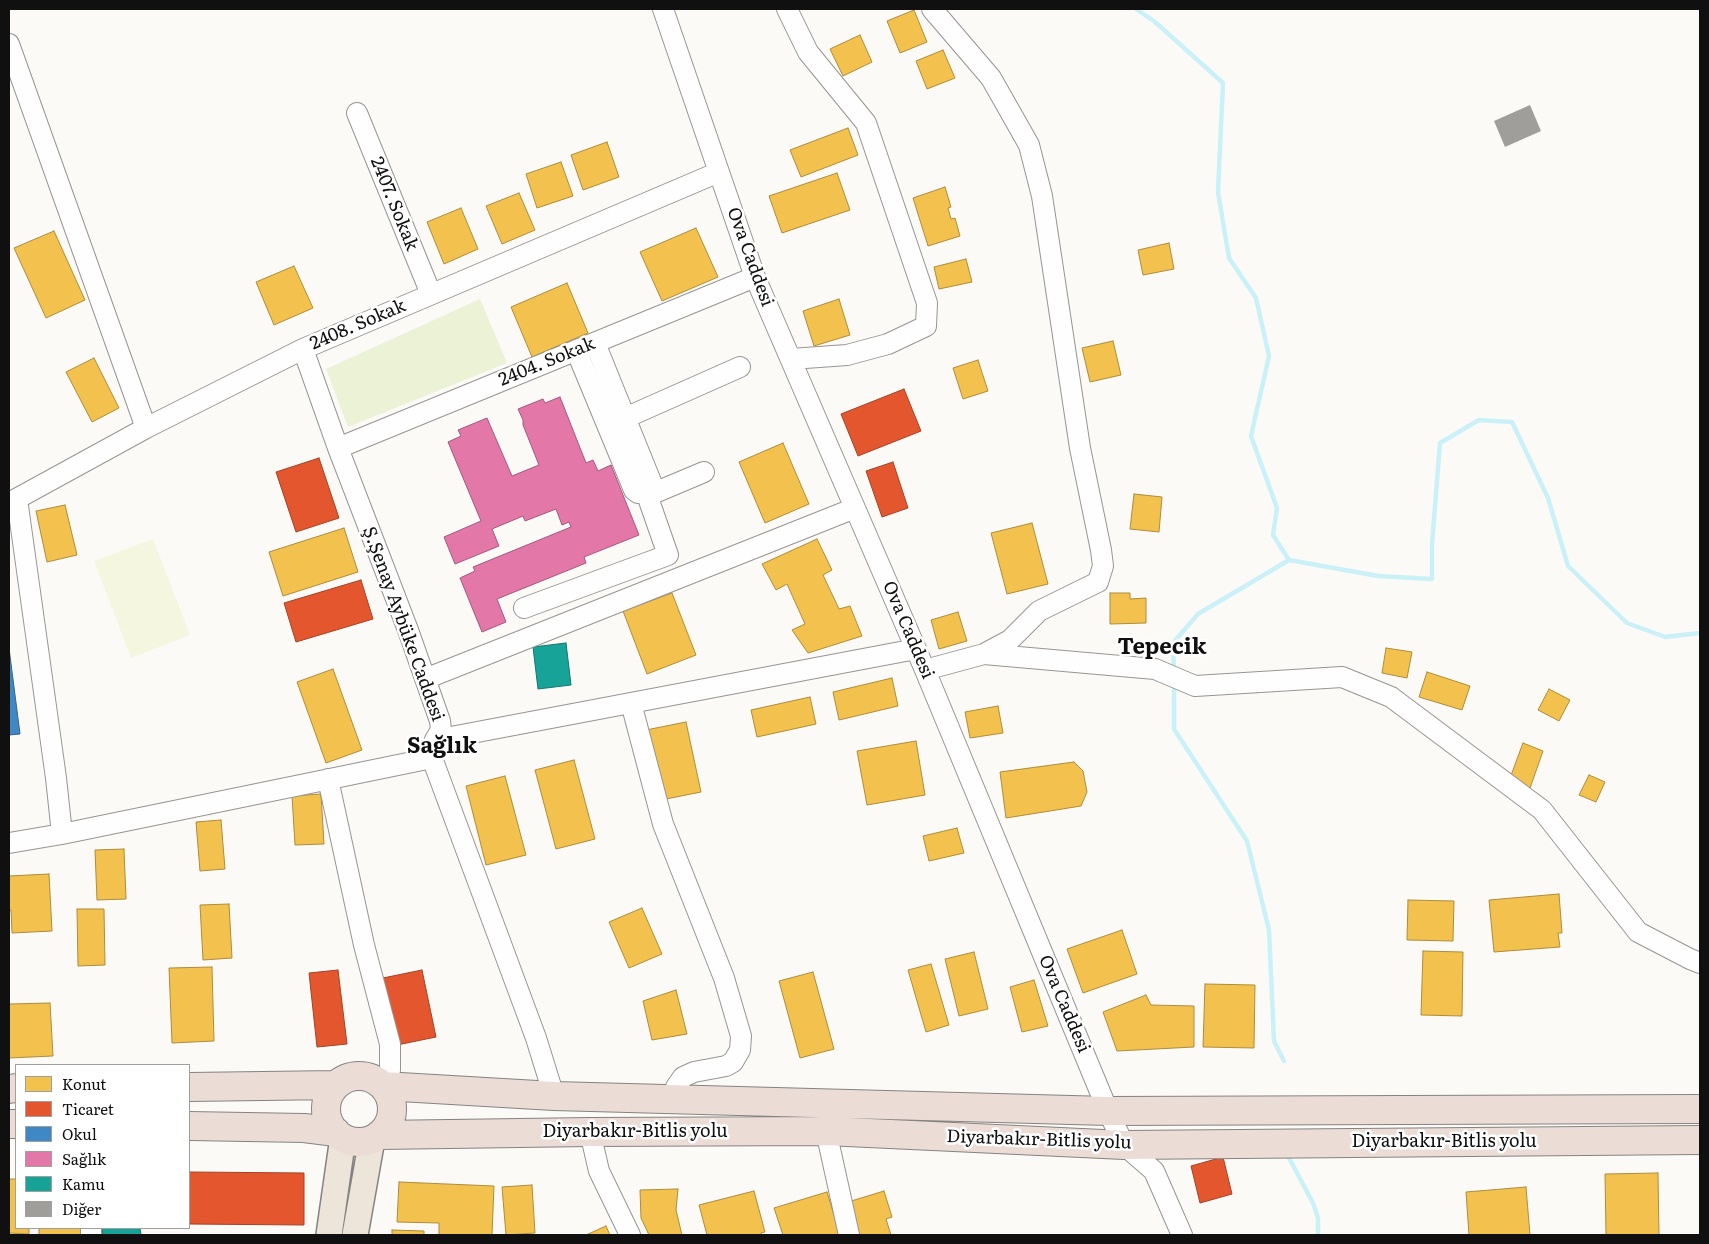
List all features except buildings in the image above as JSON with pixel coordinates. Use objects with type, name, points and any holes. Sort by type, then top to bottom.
[{"type":"highway","points":[[190,1126],[304,1128],[339,1134],[356,1142],[375,1137],[385,1130],[390,1121],[392,1111],[391,1100],[378,1082],[368,1077],[357,1076],[346,1079],[336,1085],[326,1105],[327,1116],[331,1125],[339,1134]]},
{"type":"highway","points":[[190,1087],[336,1085]]},
{"type":"highway","name":"Diyarbakır-Bitlis yolu","points":[[382,1086],[554,1096],[1108,1111],[1700,1110]]},
{"type":"highway","name":"Diyarbakır-Bitlis yolu","points":[[375,1137],[590,1132],[826,1131],[1124,1144],[1700,1140]]},
{"type":"main road","points":[[329,1235],[339,1134]]},
{"type":"main road","points":[[355,1235],[375,1137]]},
{"type":"street","name":"Ova Caddesi","points":[[663,9],[755,277],[925,670],[1108,1111],[1124,1144],[1154,1171],[1182,1235]]},
{"type":"street","points":[[787,9],[808,52],[866,123],[927,303],[926,326],[888,344],[847,355],[790,358]]},
{"type":"street","points":[[925,670],[984,654],[1010,640],[1039,611],[1098,582],[1103,566],[1080,448],[1042,196],[1029,145],[991,78],[932,9]]},
{"type":"street","points":[[9,44],[146,428]]},
{"type":"street","name":"2407. Sokak","points":[[357,113],[431,294]]},
{"type":"street","name":"2408. Sokak","points":[[13,501],[146,428],[303,349],[719,172]]},
{"type":"street","name":"2404. Sokak","points":[[338,448],[755,277]]},
{"type":"street","points":[[524,608],[668,554],[647,494],[652,484],[595,343]]},
{"type":"street","name":"Ş.Şenay Aybüke Caddesi","points":[[303,349],[338,448],[426,679],[440,721],[441,730],[433,749],[536,1038],[554,1096]]},
{"type":"street","points":[[576,350],[634,490],[638,493],[647,494],[704,472]]},
{"type":"street","points":[[625,418],[740,367]]},
{"type":"street","points":[[13,501],[56,778],[62,834]]},
{"type":"street","points":[[426,679],[855,508]]},
{"type":"street","points":[[9,843],[62,834],[328,779],[433,749],[631,703],[916,649]]},
{"type":"street","points":[[984,654],[1155,668],[1195,686],[1342,677],[1391,697],[1542,810],[1638,932],[1700,963]]},
{"type":"street","points":[[631,703],[663,824],[724,978],[741,1036],[740,1050],[733,1062],[726,1066],[694,1072],[683,1077],[676,1087],[674,1100]]},
{"type":"street","points":[[328,779],[364,945],[390,1044],[390,1070],[382,1086]]},
{"type":"street","points":[[826,1131],[849,1235]]},
{"type":"street","points":[[590,1132],[599,1171],[630,1235]]},
{"type":"green space","points":[[480,299],[507,363],[348,427],[326,369]]},
{"type":"green space","points":[[153,539],[190,635],[131,658],[94,561]]},
{"type":"waterway","points":[[1136,9],[1154,21],[1223,83],[1218,192],[1229,258],[1256,298],[1269,356],[1251,436],[1277,508],[1273,535],[1289,560]]},
{"type":"waterway","points":[[1174,671],[1173,643],[1198,614],[1289,560],[1378,576],[1432,579],[1432,544],[1440,443],[1479,420],[1512,422],[1548,498],[1568,566],[1627,623],[1665,637],[1700,633]]},
{"type":"waterway","points":[[1174,683],[1174,729],[1247,841],[1269,930],[1274,1041],[1284,1061]]},
{"type":"waterway","points":[[1287,1154],[1313,1203],[1318,1218],[1318,1235]]},
{"type":"district","name":"Tepecik","points":[[1162,648]]},
{"type":"district","name":"Sağlık","points":[[442,747]]}]
